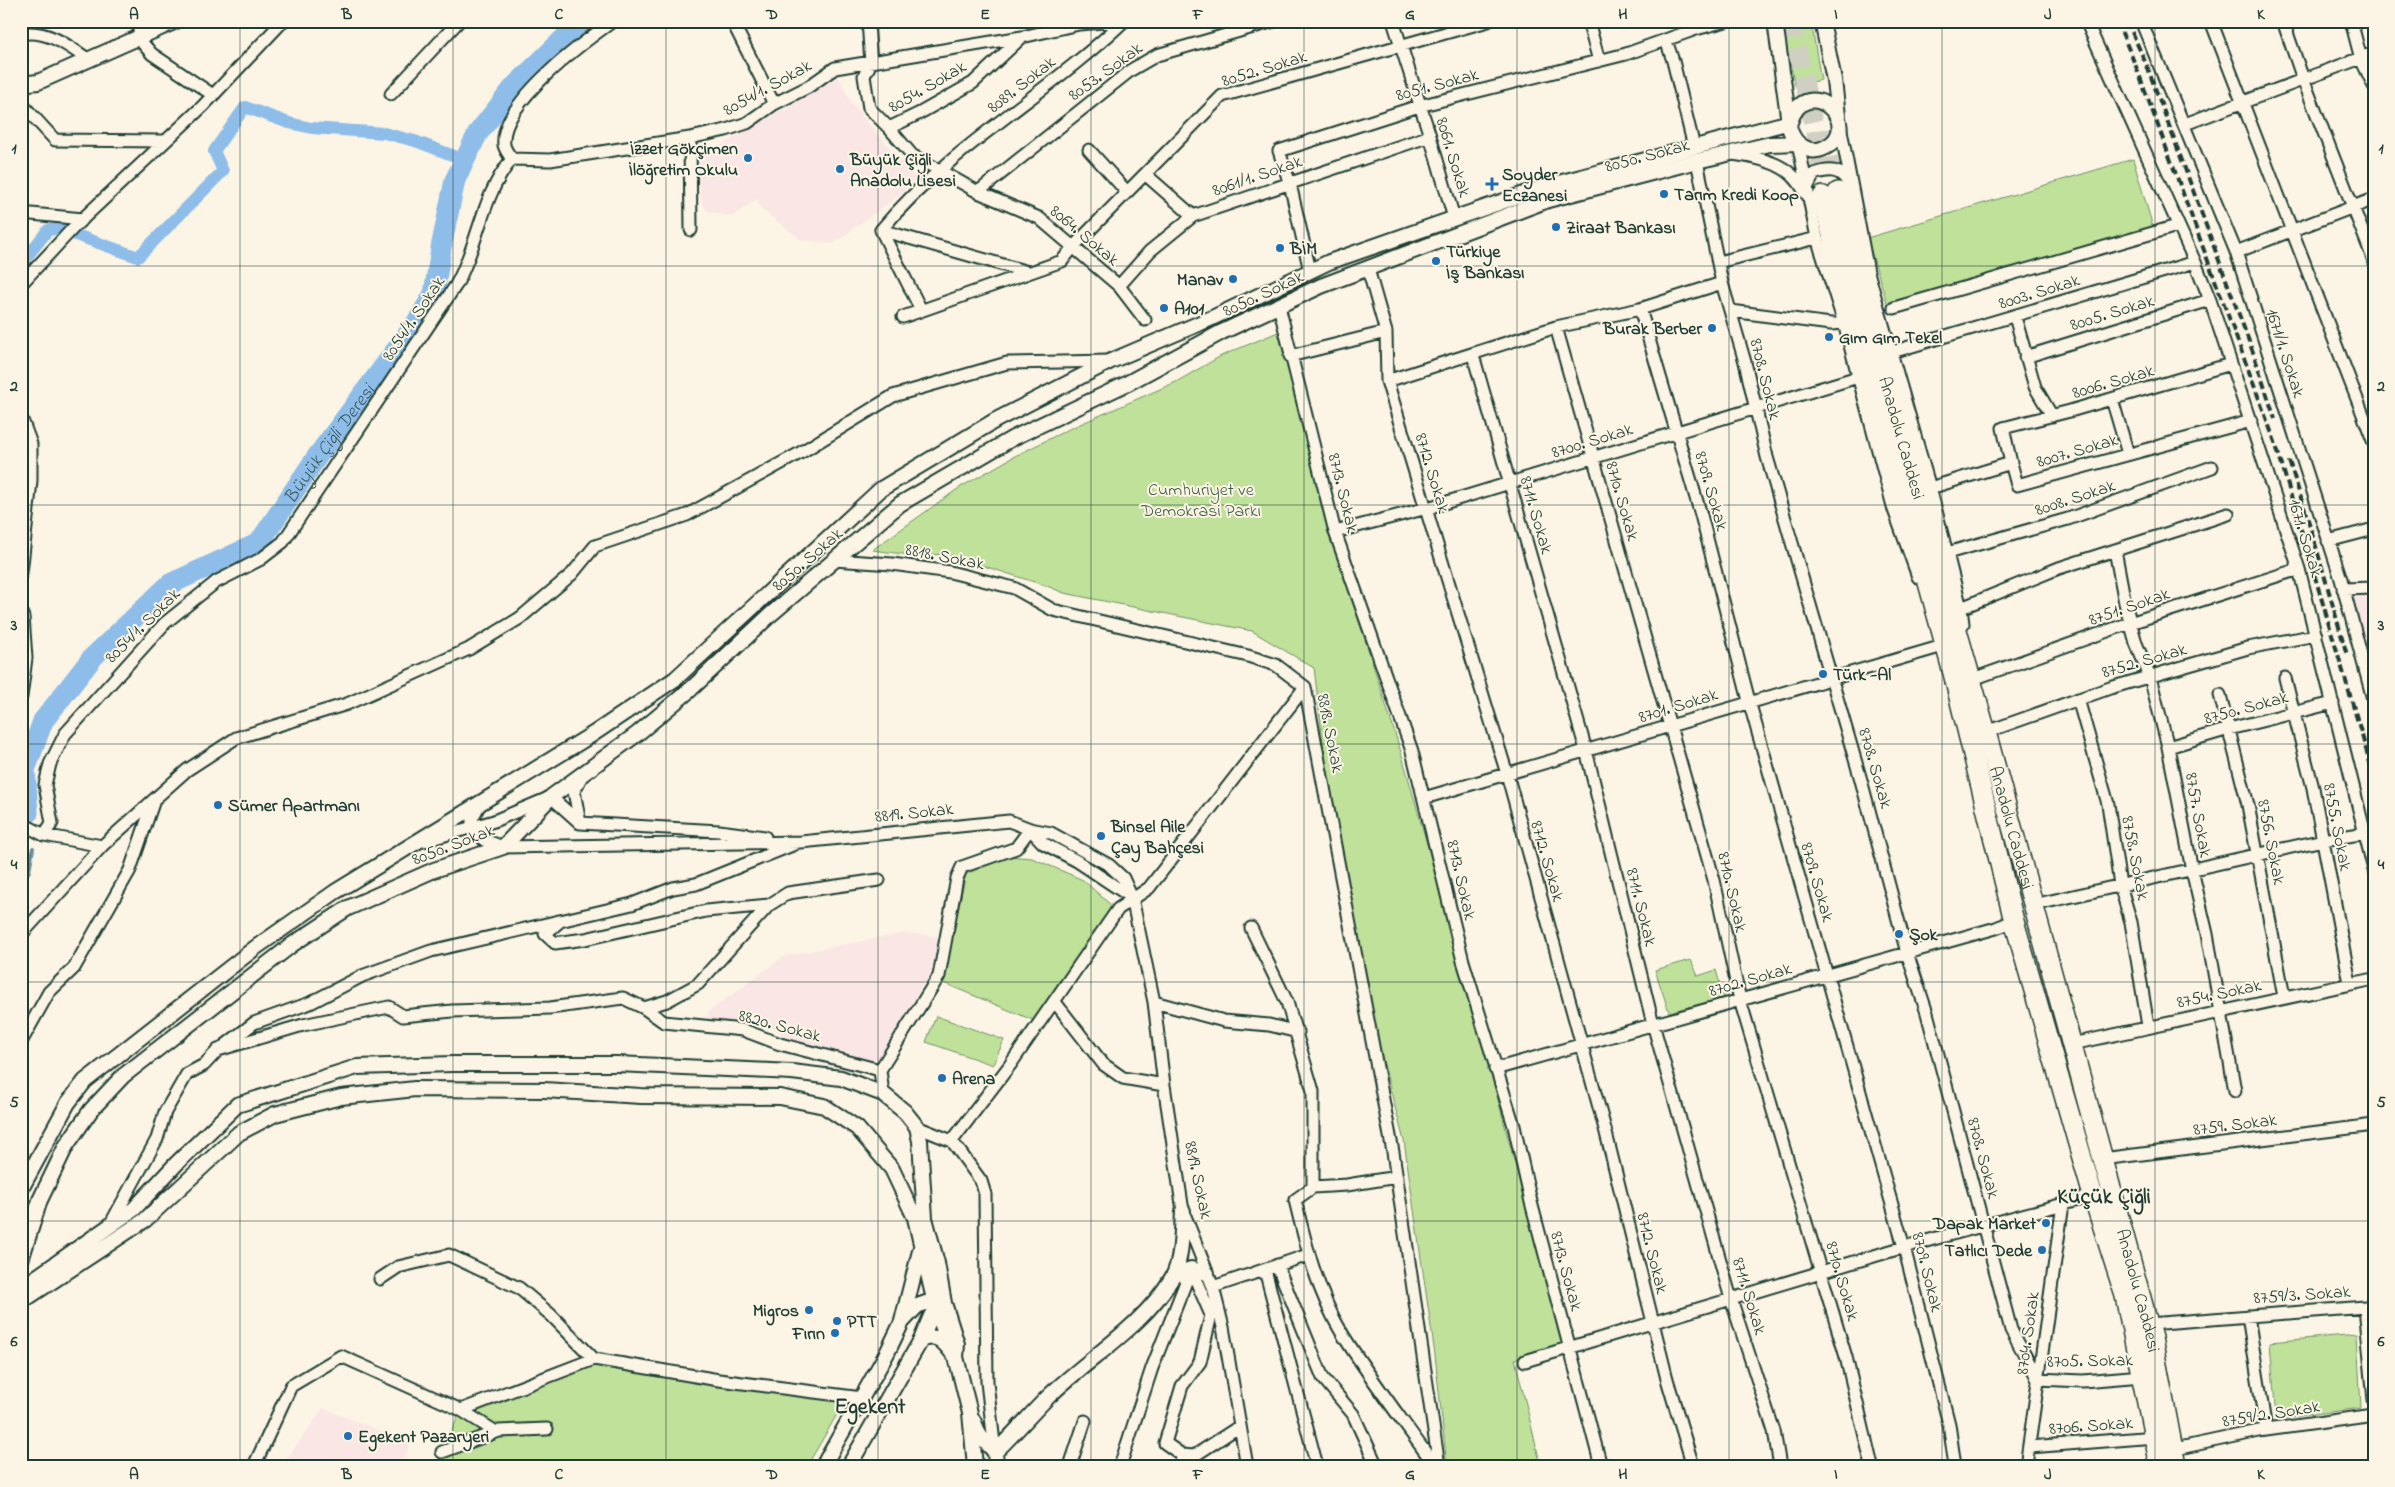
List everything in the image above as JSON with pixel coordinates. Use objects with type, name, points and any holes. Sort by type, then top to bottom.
[{"type":"highway","name":"Anadolu Caddesi","points":[[1826,193],[1850,313],[1964,674],[1986,732],[2102,1159],[2149,1324],[2176,1457]]},
{"type":"highway","name":"Anadolu Caddesi","points":[[1964,674],[2014,921],[2093,1196],[2126,1296],[2160,1466]]},
{"type":"street","points":[[138,38],[141,21]]},
{"type":"street","points":[[21,84],[38,82],[176,21]]},
{"type":"street","points":[[21,284],[82,219],[213,95],[283,21]]},
{"type":"street","points":[[390,94],[459,21]]},
{"type":"street","points":[[512,158],[504,146],[506,126],[521,101],[554,68],[613,21]]},
{"type":"street","points":[[732,21],[774,104]]},
{"type":"street","name":"8064. Sokak","points":[[868,21],[871,63],[864,76],[869,108],[912,155],[978,192],[1039,218],[1074,246],[1118,286],[1145,320]]},
{"type":"street","points":[[1022,37],[1079,24],[1116,21]]},
{"type":"street","name":"8089. Sokak","points":[[881,230],[903,203],[937,170],[1091,52],[1124,21]]},
{"type":"street","name":"8053. Sokak","points":[[978,192],[1012,163],[1138,66],[1157,55],[1274,21]]},
{"type":"street","name":"8061. Sokak","points":[[1393,21],[1454,218]]},
{"type":"street","name":"8052. Sokak","points":[[903,317],[1062,261],[1074,246],[1222,96],[1488,21]]},
{"type":"street","points":[[1588,21],[1600,61]]},
{"type":"street","name":"8051. Sokak","points":[[1310,271],[1290,184],[1278,151],[1420,106],[1600,61],[1726,21]]},
{"type":"street","points":[[1775,21],[1792,137],[1826,193],[1868,272],[1892,352],[1961,608],[1964,674]]},
{"type":"street","points":[[1822,21],[1834,80],[1839,119],[1816,238],[1844,323],[1894,510],[1943,646],[1964,674]]},
{"type":"street","name":"1671. Sokak","points":[[2086,21],[2177,226],[2195,262],[2210,300],[2299,569],[2374,870]]},
{"type":"street","name":"1671/1. Sokak","points":[[2141,21],[2185,124],[2236,252],[2343,589],[2374,703]]},
{"type":"street","points":[[2211,21],[2374,443]]},
{"type":"street","points":[[2283,21],[2351,206],[2374,261]]},
{"type":"street","points":[[2351,21],[2361,59],[2374,86]]},
{"type":"street","points":[[21,34],[30,32],[48,36],[89,60]]},
{"type":"street","name":"8054/1. Sokak","points":[[44,835],[52,823],[45,785],[50,764],[65,734],[165,623],[216,582],[261,559],[283,542],[456,285],[467,266],[486,201],[499,175],[512,158],[550,160],[690,138],[726,130],[747,122],[774,104],[808,87],[835,68],[1022,37]]},
{"type":"street","name":"8054. Sokak","points":[[889,128],[920,114],[974,83],[1022,37]]},
{"type":"street","points":[[138,38],[152,54],[213,95]]},
{"type":"street","points":[[1666,40],[1674,60],[1694,146]]},
{"type":"street","points":[[2185,124],[2374,54]]},
{"type":"street","points":[[1790,122],[1792,114],[1799,106],[1818,100],[1831,107],[1839,119]]},
{"type":"street","points":[[21,103],[55,140],[164,141]]},
{"type":"street","name":"8050. Sokak","points":[[21,1260],[40,1200],[66,1146],[90,1110],[123,1076],[293,944],[348,908],[434,870],[503,848],[551,797],[637,734],[691,689],[769,616],[900,504],[1013,438],[1126,384],[1222,332],[1368,269],[1548,200],[1697,160],[1778,142],[1798,144],[1812,150],[1828,147],[1838,134],[1839,119]]},
{"type":"street","name":"8050. Sokak","points":[[21,1189],[68,1103],[85,1081],[255,948],[335,892],[593,734],[675,679],[881,489],[996,420],[1111,361],[1212,318],[1329,262],[1547,186],[1790,122]]},
{"type":"street","name":"8061/1. Sokak","points":[[1118,286],[1150,251],[1193,216],[1430,136]]},
{"type":"street","points":[[690,138],[692,230]]},
{"type":"street","points":[[1089,150],[1127,192]]},
{"type":"street","points":[[1729,153],[1770,160],[1801,185],[1826,193]]},
{"type":"street","name":"8708. Sokak","points":[[1697,160],[1722,283],[1767,457],[1832,679],[1890,885],[1907,953],[1927,1013],[2011,1330],[2038,1379]]},
{"type":"street","points":[[1145,174],[1193,216]]},
{"type":"street","points":[[2236,252],[2374,198]]},
{"type":"street","points":[[21,213],[82,219]]},
{"type":"street","points":[[1894,308],[2177,226]]},
{"type":"street","points":[[881,230],[1028,272]]},
{"type":"street","points":[[881,230],[921,310]]},
{"type":"street","points":[[1718,262],[1816,238]]},
{"type":"street","name":"8003. Sokak","points":[[1892,352],[2195,262]]},
{"type":"street","name":"8712. Sokak","points":[[1368,269],[1386,332],[1387,381],[1507,774],[1580,1046],[1605,1129],[1653,1323],[1693,1466]]},
{"type":"street","points":[[1387,381],[1556,327],[1640,309],[1722,283]]},
{"type":"street","name":"8005. Sokak","points":[[2025,357],[2210,300]]},
{"type":"street","name":"8713. Sokak","points":[[1279,306],[1290,356],[1319,461],[1334,532],[1412,751],[1463,961],[1514,1126],[1531,1202],[1569,1349],[1602,1466]]},
{"type":"street","name":"8709. Sokak","points":[[1640,309],[1704,524],[1749,701],[1904,1248],[1949,1424],[1956,1466]]},
{"type":"street","points":[[1730,311],[1831,324],[1844,323]]},
{"type":"street","points":[[2015,317],[2035,387],[2052,416]]},
{"type":"street","name":"8710. Sokak","points":[[1556,327],[1714,880],[1740,1000],[1822,1272],[1846,1357],[1872,1466]]},
{"type":"street","points":[[1290,356],[1386,332]]},
{"type":"street","name":"8711. Sokak","points":[[1473,355],[1586,750],[1653,1024],[1732,1299],[1774,1432],[1780,1466]]},
{"type":"street","points":[[21,935],[102,846],[154,802],[187,770],[236,738],[347,704],[470,649],[520,618],[572,574],[595,546],[687,515],[800,453],[893,396],[1007,363],[1111,361]]},
{"type":"street","name":"8006. Sokak","points":[[2011,463],[2003,428],[2052,416],[2231,364]]},
{"type":"street","name":"8700. Sokak","points":[[1334,532],[1510,483],[1858,377]]},
{"type":"street","points":[[2112,399],[2128,454]]},
{"type":"street","points":[[21,418],[31,444],[31,481],[22,572]]},
{"type":"street","name":"8007. Sokak","points":[[1930,488],[2011,463],[2017,485],[2251,421]]},
{"type":"street","name":"8008. Sokak","points":[[1947,553],[2068,519],[2212,467]]},
{"type":"street","points":[[1961,608],[2059,568],[2228,514]]},
{"type":"street","points":[[2328,541],[2374,529]]},
{"type":"street","name":"8757. Sokak","points":[[2115,550],[2124,603],[2150,677],[2168,747],[2192,870],[2207,934],[2235,1090]]},
{"type":"street","name":"8818. Sokak","points":[[834,560],[892,564],[950,572],[1014,588],[1053,610],[1248,656],[1276,665],[1305,687],[1393,1152],[1439,1466]]},
{"type":"street","name":"8751. Sokak","points":[[1964,674],[2299,569]]},
{"type":"street","points":[[2343,589],[2374,588]]},
{"type":"street","points":[[21,612],[24,617],[26,658],[21,697]]},
{"type":"street","name":"8752. Sokak","points":[[1986,732],[2078,699],[2248,648],[2316,635]]},
{"type":"street","name":"8701. Sokak","points":[[1424,798],[1586,750],[1670,728],[1749,701],[1943,646]]},
{"type":"street","name":"8755. Sokak","points":[[2286,678],[2296,712],[2323,840],[2350,983]]},
{"type":"street","points":[[952,1141],[1055,1002],[1118,909],[1149,888],[1305,687]]},
{"type":"street","name":"8756. Sokak","points":[[2220,695],[2248,805],[2284,997]]},
{"type":"street","name":"8758. Sokak","points":[[2078,699],[2108,804],[2120,885],[2131,922],[2148,1026]]},
{"type":"street","name":"8750. Sokak","points":[[2168,747],[2229,729],[2333,703]]},
{"type":"street","points":[[580,822],[574,791],[583,774]]},
{"type":"street","points":[[415,844],[494,821],[551,797],[580,822],[719,831],[801,842]]},
{"type":"street","points":[[482,801],[472,819],[472,827],[484,840],[503,848],[801,842]]},
{"type":"street","points":[[21,1042],[49,992],[74,968],[130,870],[154,802]]},
{"type":"street","name":"8819. Sokak","points":[[801,842],[1009,821],[1030,829],[1051,833],[1109,866],[1123,878],[1132,898],[1154,1002],[1164,1085],[1184,1211],[1213,1287],[1223,1328],[1247,1466]]},
{"type":"street","points":[[21,823],[44,835],[102,846]]},
{"type":"street","points":[[883,1094],[880,1070],[939,976],[957,878],[962,867],[1016,848],[1030,829]]},
{"type":"street","points":[[2033,905],[2323,840],[2366,833]]},
{"type":"street","points":[[110,1225],[157,1139],[165,1112],[187,1074],[204,1065],[218,1050],[254,1023],[310,1003],[362,976],[431,951],[632,904],[673,888],[696,884],[801,842]]},
{"type":"street","points":[[644,1008],[667,1001],[698,984],[769,905],[788,893],[879,880]]},
{"type":"street","points":[[560,921],[545,934],[555,943],[584,940],[706,910],[769,905]]},
{"type":"street","name":"8702. Sokak","points":[[1495,1069],[2014,921]]},
{"type":"street","points":[[1251,928],[1288,1002],[1298,1032],[1313,1091],[1313,1187]]},
{"type":"street","name":"8754. Sokak","points":[[2072,1044],[2148,1026],[2374,979]]},
{"type":"street","name":"8820. Sokak","points":[[218,1050],[303,1025],[389,1007],[403,1016],[452,1011],[550,1008],[623,998],[644,1008],[664,1022],[743,1030],[780,1044],[880,1070]]},
{"type":"street","points":[[1055,1002],[1104,1064],[1123,1078],[1164,1085]]},
{"type":"street","points":[[1154,1002],[1224,1020],[1269,1025],[1298,1032]]},
{"type":"street","points":[[21,1288],[68,1257],[134,1209],[176,1164],[237,1105],[357,1067],[452,1064],[617,1064],[792,1072],[841,1078],[883,1094],[905,1112],[917,1127],[920,1141],[925,1218],[937,1263],[940,1302],[921,1340],[849,1466]]},
{"type":"street","points":[[21,1302],[146,1220],[240,1133],[276,1114],[341,1097],[415,1088],[544,1090],[641,1096],[780,1097],[824,1106],[857,1128],[892,1169],[915,1218],[921,1246],[957,1344],[956,1357],[970,1413],[975,1466]]},
{"type":"street","name":"8759. Sokak","points":[[2102,1159],[2374,1125]]},
{"type":"street","points":[[917,1127],[952,1141],[981,1181],[985,1194],[987,1382],[996,1459]]},
{"type":"street","points":[[1397,1177],[1313,1187],[1295,1200],[1308,1255],[1321,1290],[1343,1334],[1435,1466]]},
{"type":"street","points":[[1525,1361],[1904,1248],[2093,1196]]},
{"type":"street","name":"8704. Sokak","points":[[2026,1466],[2063,1204]]},
{"type":"street","points":[[996,1459],[1048,1397],[1147,1312],[1173,1276],[1182,1239],[1184,1211]]},
{"type":"street","points":[[823,1466],[902,1322],[921,1246]]},
{"type":"street","points":[[380,1279],[398,1267],[449,1255],[519,1288],[551,1315],[594,1359]]},
{"type":"street","points":[[1213,1287],[1308,1255]]},
{"type":"street","points":[[1277,1266],[1323,1378],[1353,1414],[1377,1466]]},
{"type":"street","points":[[1173,1276],[1191,1269],[1207,1273]]},
{"type":"street","points":[[1191,1269],[1211,1315],[1200,1362],[1182,1386],[1165,1443],[1182,1460],[1194,1456],[1240,1426]]},
{"type":"street","points":[[1120,1466],[1152,1368],[1191,1269]]},
{"type":"street","points":[[1265,1270],[1316,1466]]},
{"type":"street","points":[[902,1322],[917,1306],[940,1302]]},
{"type":"street","name":"8759/3. Sokak","points":[[2149,1324],[2365,1307],[2374,1400]]},
{"type":"street","points":[[2248,1316],[2266,1430]]},
{"type":"street","points":[[921,1340],[932,1336],[937,1337],[956,1357]]},
{"type":"street","points":[[254,1466],[291,1386],[340,1356],[460,1410],[496,1432]]},
{"type":"street","points":[[460,1410],[594,1359],[719,1380],[862,1398]]},
{"type":"street","name":"8705. Sokak","points":[[2038,1379],[2083,1381],[2142,1376]]},
{"type":"street","points":[[970,1413],[980,1436],[996,1459]]},
{"type":"street","name":"8759/2. Sokak","points":[[2176,1457],[2266,1430],[2374,1415]]},
{"type":"street","points":[[1070,1466],[1085,1421]]},
{"type":"street","points":[[442,1452],[496,1432],[547,1429]]},
{"type":"street","name":"8706. Sokak","points":[[2030,1447],[2155,1437]]},
{"type":"shaded area","points":[[839,77],[852,104],[918,181],[833,244],[801,240],[761,209],[757,199],[732,217],[707,211],[701,201],[697,159]]},
{"type":"shaded area","points":[[2374,593],[2374,698],[2347,595]]},
{"type":"shaded area","points":[[904,933],[942,937],[931,971],[880,1062],[791,1040],[765,1023],[707,1022],[708,1012],[785,956]]},
{"type":"shaded area","name":"Egekent Pazaryeri","points":[[323,1408],[410,1443],[401,1466],[282,1466]]},
{"type":"green space","points":[[1781,21],[1811,21],[1821,80],[1795,86]]},
{"type":"green space","points":[[2133,159],[2153,227],[1888,306],[1867,238]]},
{"type":"green space","name":"Cumhuriyet ve Demokrasi Parkı","points":[[1278,332],[1304,424],[1326,518],[1401,752],[1481,1035],[1563,1346],[1515,1359],[1541,1466],[1447,1466],[1435,1355],[1404,1141],[1380,1050],[1329,792],[1314,668],[1252,631],[1064,593],[946,554],[918,556],[872,550],[959,488],[1015,456],[1069,429],[1176,382],[1221,356]]},
{"type":"green space","points":[[1007,856],[1032,858],[1083,880],[1112,906],[1035,1021],[941,982],[966,874]]},
{"type":"green space","points":[[1691,960],[1698,976],[1716,970],[1724,998],[1669,1012],[1655,970]]},
{"type":"green space","points":[[936,1016],[1004,1040],[993,1065],[926,1042]]},
{"type":"green space","points":[[2357,1334],[2361,1408],[2276,1419],[2270,1342]]},
{"type":"green space","points":[[600,1361],[849,1394],[807,1466],[436,1466],[461,1410]]},
{"type":"waterway","name":"Büyük Çiğli Deresi","points":[[28,813],[25,770],[43,721],[93,657],[170,584],[259,543],[316,458],[417,322],[434,294],[455,180],[478,133],[515,86],[582,21]]},
{"type":"waterway","points":[[76,235],[138,257],[223,171],[214,151],[245,107],[289,123],[312,128],[384,133],[415,141],[465,160]]},
{"type":"waterway","points":[[21,260],[25,259],[48,230],[64,228]]},
{"type":"waterway","name":"Büyük Çiğli Deresi","points":[[21,884],[29,871],[33,848]]},
{"type":"tunnel","points":[[1791,21],[1819,150],[1823,196]]},
{"type":"tunnel","points":[[1827,129],[1838,192]]},
{"type":"railway","points":[[2117,21],[2137,69],[2275,442],[2374,776]]},
{"type":"railway","points":[[2127,21],[2147,66],[2254,355],[2275,419]]},
{"type":"railway","points":[[2289,461],[2311,529],[2347,655]]},
{"type":"place","name":"İzzet Gökçimen İlöğretim Okulu","points":[[748,158]]},
{"type":"place","name":"Büyük Çiğli Anadolu Lisesi","points":[[840,169]]},
{"type":"place","name":"Soyder Eczanesi","points":[[1492,184]]},
{"type":"place","name":"Tarım Kredi Koop","points":[[1664,194]]},
{"type":"place","name":"Ziraat Bankası","points":[[1556,227]]},
{"type":"place","name":"BİM","points":[[1280,248]]},
{"type":"place","name":"Türkiye İş Bankası","points":[[1436,261]]},
{"type":"place","name":"Manav","points":[[1233,279]]},
{"type":"place","name":"A101","points":[[1164,308]]},
{"type":"place","name":"Burak Berber","points":[[1712,328]]},
{"type":"place","name":"Gım Gım Tekel","points":[[1829,337]]},
{"type":"place","name":"Türk -Al","points":[[1823,674]]},
{"type":"place","name":"Sümer Apartmanı","points":[[218,805]]},
{"type":"place","name":"Binsel Aile Çay Bahçesi","points":[[1101,836]]},
{"type":"place","name":"Şok","points":[[1899,934]]},
{"type":"place","name":"Arena","points":[[942,1078]]},
{"type":"place","name":"Dapak Market","points":[[2046,1223]]},
{"type":"place","name":"Tatlıcı Dede","points":[[2042,1250]]},
{"type":"place","name":"Migros","points":[[809,1310]]},
{"type":"place","name":"PTT","points":[[837,1321]]},
{"type":"place","name":"Fırın","points":[[835,1333]]},
{"type":"place","name":"Egekent Pazaryeri","points":[[348,1436]]},
{"type":"district","name":"Küçük Çiğli","points":[[2104,1195]]},
{"type":"district","name":"Egekent","points":[[870,1405]]}]
